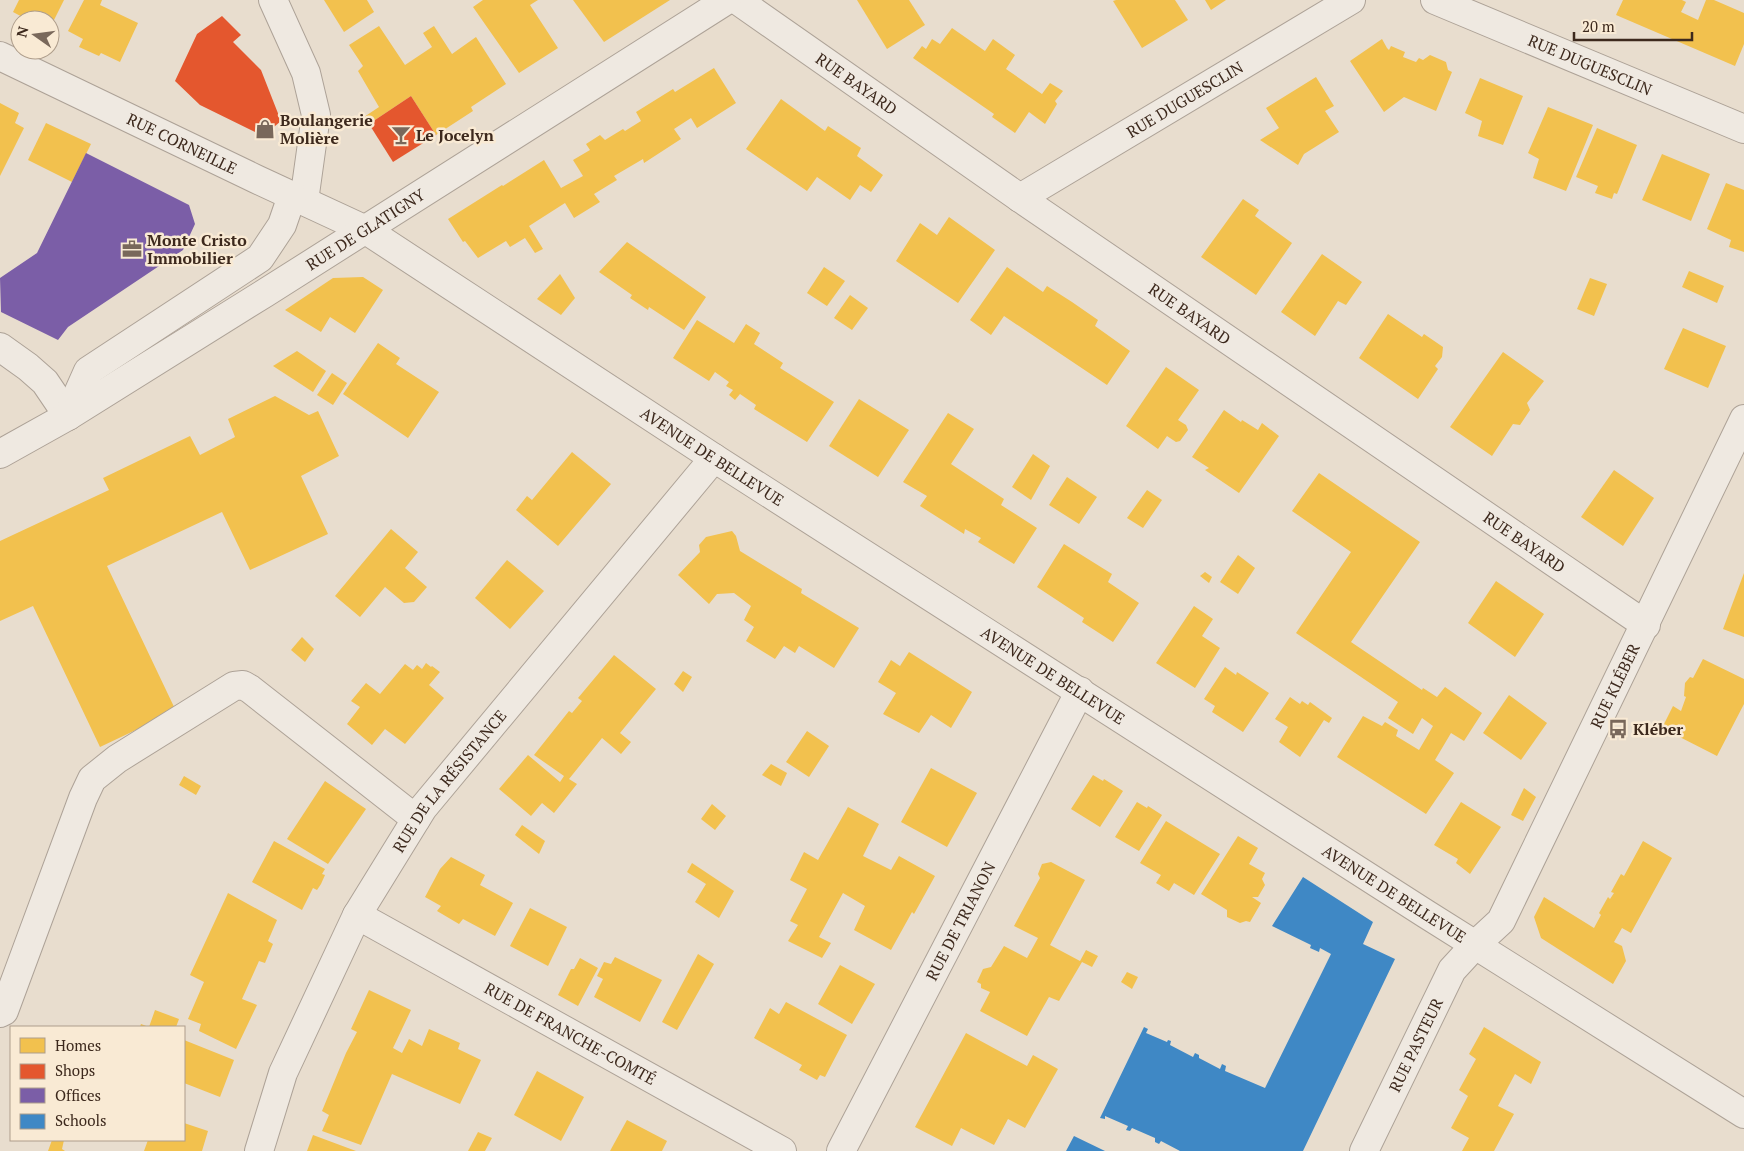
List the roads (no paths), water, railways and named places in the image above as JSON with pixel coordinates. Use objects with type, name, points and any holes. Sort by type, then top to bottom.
[{"type":"street","points":[[68,416],[88,371],[260,258],[298,198],[316,115],[306,73],[273,0]]},
{"type":"street","name":"RUE DE GLATIGNY","points":[[0,454],[68,416],[366,230],[727,0]]},
{"type":"street","name":"RUE BAYARD","points":[[737,0],[1020,198],[1646,625]]},
{"type":"street","name":"RUE DUGUESCLIN","points":[[1020,198],[1351,0]]},
{"type":"street","name":"RUE DUGUESCLIN","points":[[1435,0],[1744,129]]},
{"type":"street","name":"RUE CORNEILLE","points":[[0,56],[366,230]]},
{"type":"street","name":"AVENUE DE BELLEVUE","points":[[366,230],[714,458],[1744,1114]]},
{"type":"street","points":[[260,258],[311,264]]},
{"type":"street","points":[[0,347],[45,382],[68,416]]},
{"type":"street","name":"RUE KLÉBER","points":[[1475,944],[1501,921],[1646,625],[1744,419]]},
{"type":"street","name":"RUE DE LA RÉSISTANCE","points":[[259,1151],[283,1073],[357,915],[416,820],[430,800],[714,458]]},
{"type":"street","points":[[0,1013],[4,1011],[83,798],[92,780],[117,759],[234,686],[243,685],[250,689],[416,820]]},
{"type":"street","name":"RUE DE TRIANON","points":[[841,1151],[1080,691]]},
{"type":"street","name":"RUE DE FRANCHE-COMTÉ","points":[[357,915],[782,1151]]},
{"type":"street","name":"RUE PASTEUR","points":[[1364,1151],[1452,970],[1475,944]]},
{"type":"place","name":"Boulangerie Molière","points":[[265,129]]},
{"type":"place","name":"Le Jocelyn","points":[[401,135]]},
{"type":"place","name":"Monte Cristo Immobilier","points":[[132,249]]},
{"type":"place","name":"Kléber","points":[[1618,729]]}]
